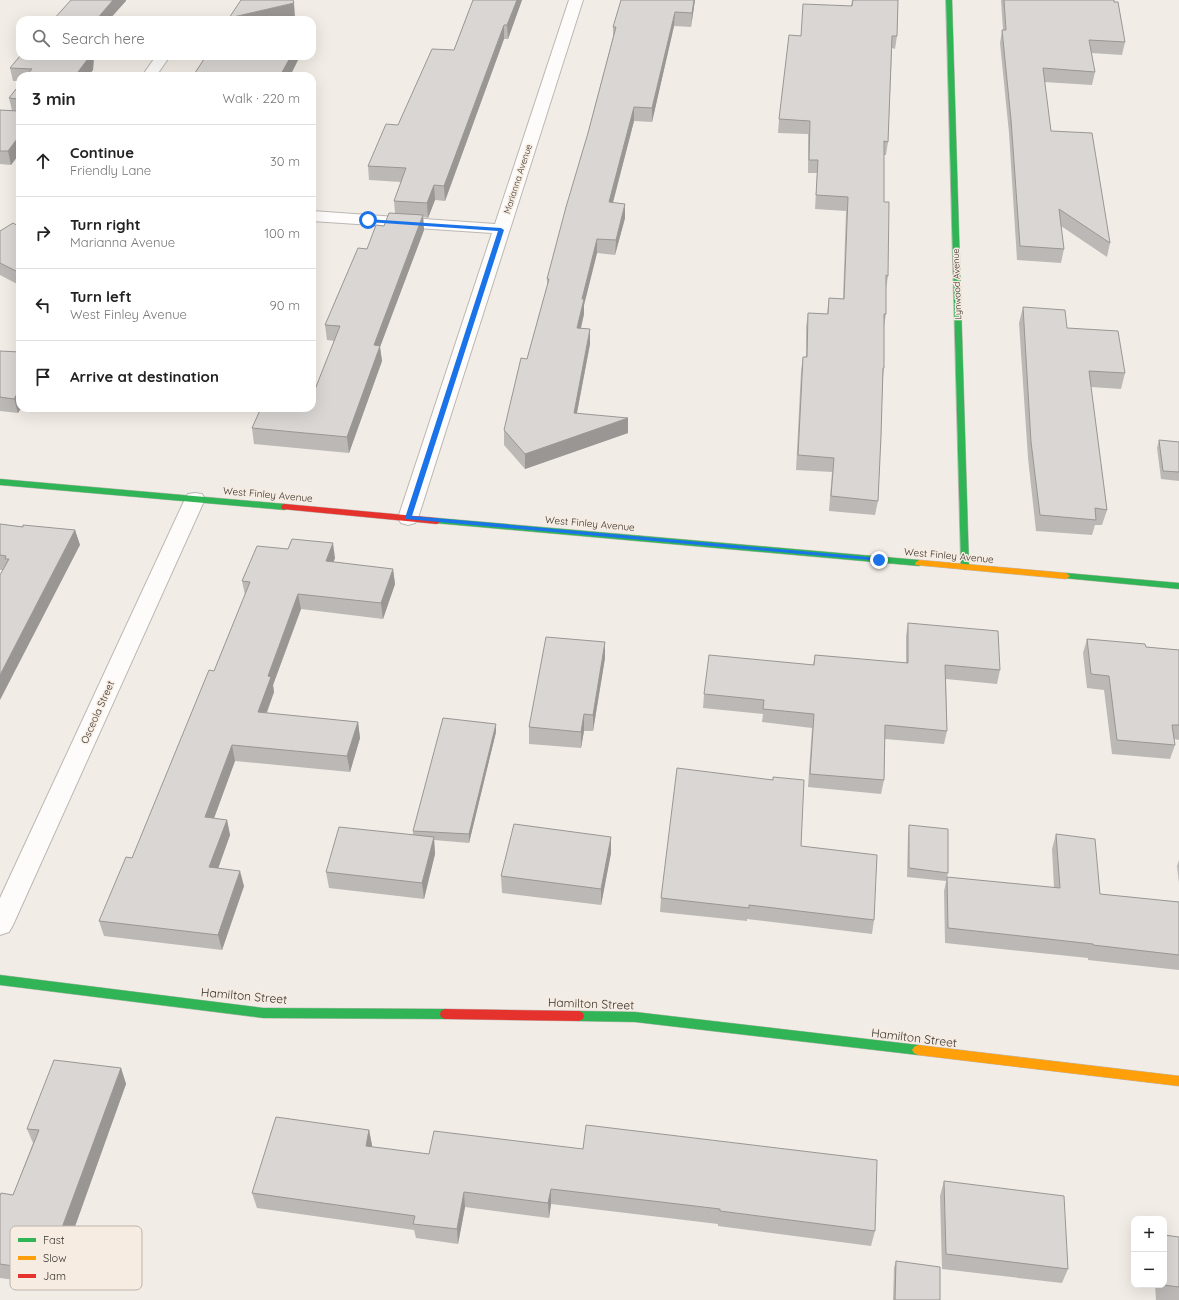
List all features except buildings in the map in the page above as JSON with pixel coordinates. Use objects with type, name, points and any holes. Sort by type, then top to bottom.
[{"type":"street","name":"Marianna Avenue","points":[[408,518],[576,0]]},
{"type":"street","name":"Lynwood Avenue","points":[[949,0],[965,567]]},
{"type":"street","points":[[152,72],[159,60]]},
{"type":"street","points":[[316,216],[501,230]]},
{"type":"street","name":"West Finley Avenue","points":[[0,482],[1179,586]]},
{"type":"street","name":"Osceola Street","points":[[0,926],[195,499]]},
{"type":"street","name":"Hamilton Street","points":[[0,980],[263,1013],[494,1014],[635,1017],[1179,1081]]},
{"type":"traffic: fast","points":[[949,0],[965,567]]},
{"type":"traffic: fast","points":[[0,482],[285,507]]},
{"type":"traffic: fast","points":[[437,521],[919,563]]},
{"type":"traffic: fast","points":[[1066,576],[1179,586]]},
{"type":"traffic: fast","points":[[0,980],[263,1013],[445,1014]]},
{"type":"traffic: fast","points":[[579,1016],[635,1017],[918,1050]]},
{"type":"traffic: slow","points":[[919,563],[1066,576]]},
{"type":"traffic: slow","points":[[918,1050],[1179,1081]]},
{"type":"traffic: jam","points":[[285,507],[437,521]]},
{"type":"traffic: jam","points":[[445,1014],[579,1016]]},
{"type":"route","points":[[368,220],[501,230],[408,518],[879,560]]}]
